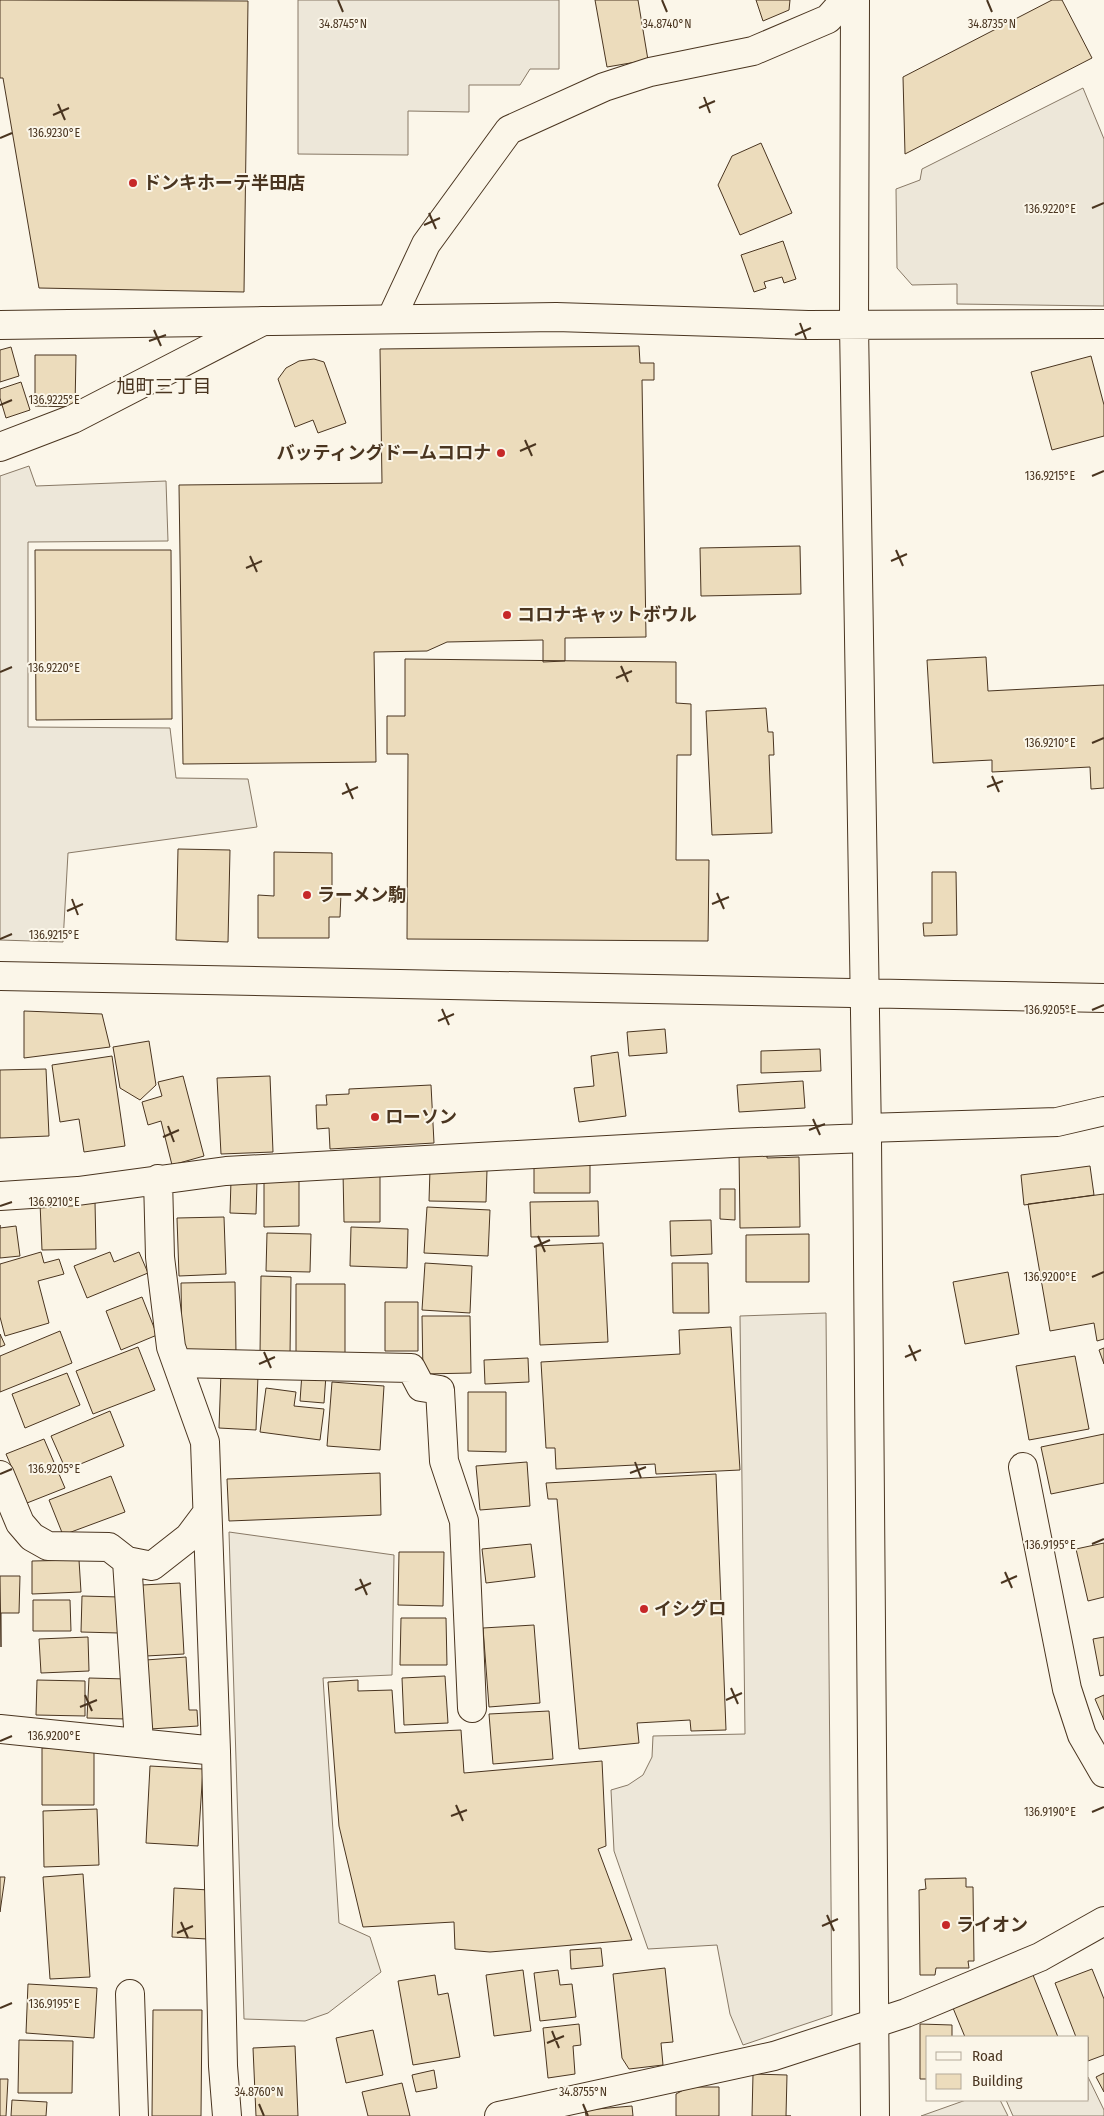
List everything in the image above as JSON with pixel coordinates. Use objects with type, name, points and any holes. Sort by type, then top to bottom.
[{"type":"street","points":[[390,319],[426,244],[509,130],[604,86],[650,72],[753,51],[828,19],[844,0]]},
{"type":"street","points":[[855,0],[854,325],[867,1133],[875,2116]]},
{"type":"street","points":[[0,325],[556,317],[854,325],[898,323],[1104,324]]},
{"type":"street","points":[[0,447],[73,419],[263,321]]},
{"type":"street","points":[[0,976],[1104,998]]},
{"type":"street","points":[[0,1196],[78,1191],[226,1171],[733,1143],[1057,1122],[1104,1111]]},
{"type":"street","points":[[158,1179],[160,1257],[171,1347],[205,1442],[216,1751],[223,2066],[227,2116]]},
{"type":"street","points":[[177,1363],[411,1368],[420,1387],[440,1390],[444,1461],[464,1521],[472,1708]]},
{"type":"street","points":[[1023,1467],[1067,1689],[1082,1735],[1104,1773]]},
{"type":"street","points":[[0,1475],[20,1523],[32,1537],[48,1546],[65,1548],[109,1547],[127,1561],[152,1566],[189,1537],[207,1513]]},
{"type":"street","points":[[127,1561],[139,1742]]},
{"type":"street","points":[[0,1729],[216,1751]]},
{"type":"street","points":[[499,2116],[774,2056],[906,2013],[1040,1957],[1104,1921]]},
{"type":"street","points":[[130,1994],[134,2116]]},
{"type":"shaded area","points":[[298,0],[559,0],[559,69],[530,69],[520,85],[469,85],[469,112],[408,111],[408,155],[298,154]]},
{"type":"shaded area","points":[[1083,88],[1104,139],[1104,306],[957,304],[957,284],[912,285],[897,268],[896,189],[920,180],[922,169]]},
{"type":"shaded area","points":[[29,466],[36,486],[166,481],[168,541],[28,542],[28,727],[170,728],[176,778],[248,779],[257,827],[68,853],[63,942],[0,940],[0,476]]},
{"type":"shaded area","points":[[826,1313],[832,2015],[743,2045],[730,2014],[717,1945],[648,1949],[614,1851],[611,1790],[628,1785],[643,1775],[652,1757],[653,1736],[745,1734],[740,1316]]},
{"type":"shaded area","points":[[229,1532],[394,1555],[392,1675],[323,1678],[339,1923],[370,1937],[381,1972],[328,2013],[305,2021],[244,2019]]},
{"type":"shaded area","points":[[1089,2079],[1104,2110],[1104,2116],[1013,2116],[1006,2101],[1089,2101]]},
{"type":"shaded area","points":[[963,2101],[1000,2101],[1008,2116],[921,2116]]},
{"type":"building","name":"ドンキホーテ半田店","points":[[0,0],[248,1],[244,292],[39,288],[3,78],[0,78]]},
{"type":"building","points":[[595,0],[638,0],[648,60],[607,67]]},
{"type":"building","points":[[756,0],[790,0],[789,10],[763,21]]},
{"type":"building","points":[[1052,0],[1062,0],[1092,58],[905,154],[903,77]]},
{"type":"building","points":[[761,143],[792,213],[740,235],[718,185],[732,156]]},
{"type":"building","points":[[783,241],[796,279],[784,283],[782,277],[764,282],[766,288],[754,292],[741,255]]},
{"type":"building","points":[[639,346],[640,363],[654,363],[654,380],[642,380],[646,637],[565,638],[565,661],[543,662],[543,640],[447,642],[427,651],[374,652],[376,762],[183,764],[179,485],[382,483],[380,349]]},
{"type":"building","points":[[11,347],[19,376],[0,382],[0,350]]},
{"type":"building","points":[[35,355],[76,355],[75,407],[35,406]]},
{"type":"building","points":[[1091,356],[1104,405],[1104,436],[1052,450],[1031,372]]},
{"type":"building","points":[[314,359],[324,362],[346,423],[318,433],[313,420],[295,427],[278,379],[286,368],[299,361]]},
{"type":"building","points":[[21,382],[30,410],[6,418],[0,398],[0,389]]},
{"type":"building","points":[[800,546],[801,594],[701,596],[700,548]]},
{"type":"building","points":[[35,550],[171,550],[172,719],[36,720]]},
{"type":"building","points":[[986,657],[988,691],[1104,685],[1104,788],[1091,789],[1090,767],[992,772],[992,760],[933,763],[927,660]]},
{"type":"building","points":[[405,659],[676,662],[676,703],[691,704],[691,755],[677,755],[676,860],[709,860],[708,941],[407,939],[408,754],[387,754],[387,716],[405,716]]},
{"type":"building","points":[[766,708],[768,732],[773,732],[774,755],[769,755],[772,833],[712,835],[706,711]]},
{"type":"building","points":[[178,849],[230,850],[228,942],[176,940]]},
{"type":"building","name":"ラーメン駒","points":[[274,852],[332,853],[332,893],[341,893],[340,917],[329,917],[329,938],[258,938],[258,895],[274,896]]},
{"type":"building","points":[[932,872],[956,872],[957,935],[924,936],[923,923],[932,923]]},
{"type":"building","points":[[24,1011],[102,1014],[110,1047],[24,1058]]},
{"type":"building","points":[[665,1029],[667,1053],[629,1056],[627,1032]]},
{"type":"building","points":[[149,1041],[156,1085],[140,1100],[120,1088],[113,1047]]},
{"type":"building","points":[[820,1049],[821,1071],[761,1073],[761,1051]]},
{"type":"building","points":[[618,1052],[626,1116],[579,1122],[574,1088],[594,1086],[591,1056]]},
{"type":"building","points":[[112,1056],[125,1146],[84,1152],[79,1119],[60,1122],[52,1065]]},
{"type":"building","points":[[46,1069],[49,1136],[0,1138],[0,1070]]},
{"type":"building","points":[[183,1076],[204,1156],[172,1165],[161,1121],[148,1125],[142,1102],[162,1096],[158,1082]]},
{"type":"building","points":[[270,1076],[273,1152],[221,1154],[217,1078]]},
{"type":"building","points":[[803,1081],[805,1108],[739,1112],[737,1085]]},
{"type":"building","name":"ローソン","points":[[431,1085],[434,1143],[330,1149],[329,1128],[317,1129],[316,1105],[327,1105],[326,1095],[349,1094],[349,1089]]},
{"type":"building","points":[[739,1151],[767,1151],[767,1158],[799,1157],[800,1227],[740,1228]]},
{"type":"building","points":[[590,1160],[590,1193],[534,1193],[534,1162]]},
{"type":"building","points":[[1090,1166],[1094,1195],[1024,1205],[1021,1175]]},
{"type":"building","points":[[430,1169],[487,1170],[486,1202],[429,1201]]},
{"type":"building","points":[[343,1172],[380,1172],[380,1222],[344,1222]]},
{"type":"building","points":[[264,1176],[299,1176],[299,1226],[264,1227]]},
{"type":"building","points":[[231,1180],[257,1181],[256,1214],[230,1213]]},
{"type":"building","points":[[720,1189],[735,1189],[735,1220],[720,1219]]},
{"type":"building","points":[[1104,1194],[1104,1339],[1097,1341],[1094,1323],[1050,1331],[1028,1204]]},
{"type":"building","points":[[598,1201],[599,1236],[531,1237],[530,1202]]},
{"type":"building","points":[[95,1202],[96,1249],[42,1250],[40,1203]]},
{"type":"building","points":[[427,1207],[490,1210],[488,1256],[424,1253]]},
{"type":"building","points":[[224,1217],[226,1274],[179,1276],[177,1218]]},
{"type":"building","points":[[711,1220],[712,1254],[671,1256],[670,1221]]},
{"type":"building","points":[[16,1226],[20,1256],[0,1258],[0,1228]]},
{"type":"building","points":[[351,1227],[408,1229],[407,1268],[350,1266]]},
{"type":"building","points":[[267,1233],[311,1234],[310,1272],[266,1271]]},
{"type":"building","points":[[809,1234],[809,1282],[746,1282],[746,1235]]},
{"type":"building","points":[[603,1243],[608,1342],[540,1345],[536,1246]]},
{"type":"building","points":[[41,1252],[44,1263],[59,1259],[64,1274],[38,1281],[49,1323],[5,1336],[0,1317],[0,1264]]},
{"type":"building","points":[[110,1252],[114,1262],[139,1252],[148,1273],[87,1298],[74,1266]]},
{"type":"building","points":[[425,1263],[472,1266],[470,1313],[422,1310]]},
{"type":"building","points":[[672,1263],[708,1263],[709,1313],[673,1313]]},
{"type":"building","points":[[1008,1272],[1019,1334],[965,1344],[953,1282]]},
{"type":"building","points":[[261,1276],[291,1277],[290,1355],[260,1354]]},
{"type":"building","points":[[235,1282],[236,1354],[182,1354],[181,1283]]},
{"type":"building","points":[[296,1284],[345,1284],[345,1357],[296,1357]]},
{"type":"building","points":[[142,1297],[157,1335],[121,1350],[106,1311]]},
{"type":"building","points":[[385,1302],[418,1302],[418,1351],[385,1351]]},
{"type":"building","points":[[422,1316],[470,1316],[471,1373],[423,1374]]},
{"type":"building","points":[[731,1327],[740,1470],[656,1474],[655,1464],[556,1469],[555,1448],[546,1448],[541,1362],[680,1354],[679,1330]]},
{"type":"building","points":[[60,1331],[72,1363],[0,1392],[0,1356]]},
{"type":"building","points":[[0,1334],[5,1345],[0,1347]]},
{"type":"building","points":[[138,1347],[155,1390],[93,1414],[76,1371]]},
{"type":"building","points":[[1104,1348],[1104,1364],[1099,1350]]},
{"type":"building","points":[[1075,1356],[1089,1429],[1029,1440],[1016,1366]]},
{"type":"building","points":[[528,1358],[529,1382],[485,1384],[484,1360]]},
{"type":"building","points":[[221,1372],[258,1375],[256,1430],[219,1428]]},
{"type":"building","points":[[67,1373],[80,1405],[25,1428],[12,1394]]},
{"type":"building","points":[[302,1373],[326,1375],[324,1403],[300,1401]]},
{"type":"building","points":[[332,1382],[384,1386],[380,1450],[327,1446]]},
{"type":"building","points":[[266,1388],[296,1392],[294,1406],[324,1409],[320,1440],[260,1432]]},
{"type":"building","points":[[468,1392],[506,1392],[506,1452],[468,1451]]},
{"type":"building","points":[[110,1411],[124,1446],[66,1470],[51,1436]]},
{"type":"building","points":[[1104,1434],[1104,1483],[1051,1494],[1041,1447]]},
{"type":"building","points":[[44,1439],[65,1488],[27,1503],[6,1454]]},
{"type":"building","points":[[527,1462],[530,1506],[480,1510],[476,1466]]},
{"type":"building","points":[[380,1473],[381,1515],[229,1521],[227,1479]]},
{"type":"building","name":"イシグロ","points":[[716,1474],[726,1730],[691,1731],[690,1720],[637,1723],[639,1743],[579,1749],[557,1499],[548,1499],[546,1483]]},
{"type":"building","points":[[111,1476],[125,1512],[63,1535],[49,1500]]},
{"type":"building","points":[[1104,1543],[1104,1597],[1088,1601],[1076,1549]]},
{"type":"building","points":[[531,1544],[535,1577],[486,1583],[482,1549]]},
{"type":"building","points":[[399,1552],[444,1552],[443,1606],[398,1605]]},
{"type":"building","points":[[79,1560],[81,1592],[32,1594],[32,1561]]},
{"type":"building","points":[[0,1576],[20,1576],[19,1613],[1,1613],[1,1647]]},
{"type":"building","points":[[180,1583],[184,1654],[146,1656],[142,1585]]},
{"type":"building","points":[[82,1596],[120,1597],[119,1633],[81,1632]]},
{"type":"building","points":[[33,1600],[70,1600],[71,1631],[33,1631]]},
{"type":"building","points":[[401,1618],[446,1618],[447,1665],[400,1665]]},
{"type":"building","points":[[534,1625],[540,1703],[489,1707],[483,1628]]},
{"type":"building","points":[[88,1637],[89,1671],[41,1673],[39,1639]]},
{"type":"building","points":[[1104,1637],[1104,1675],[1100,1676],[1093,1639]]},
{"type":"building","points":[[186,1657],[189,1710],[197,1710],[198,1726],[150,1729],[146,1660]]},
{"type":"building","points":[[445,1676],[448,1723],[404,1725],[402,1678]]},
{"type":"building","points":[[89,1678],[127,1679],[126,1719],[87,1718]]},
{"type":"building","points":[[37,1680],[85,1681],[85,1716],[36,1715]]},
{"type":"building","points":[[358,1680],[358,1691],[392,1690],[395,1733],[461,1730],[464,1773],[602,1761],[606,1846],[598,1849],[632,1940],[490,1952],[455,1949],[454,1922],[363,1927],[339,1826],[328,1682]]},
{"type":"building","points":[[1104,1695],[1104,1720],[1095,1699]]},
{"type":"building","points":[[549,1711],[553,1759],[493,1764],[489,1714]]},
{"type":"building","points":[[42,1748],[94,1748],[94,1805],[42,1805]]},
{"type":"building","points":[[150,1766],[203,1769],[198,1846],[146,1843]]},
{"type":"building","points":[[97,1809],[99,1865],[44,1867],[43,1811]]},
{"type":"building","points":[[83,1874],[90,1977],[50,1979],[43,1877]]},
{"type":"building","points":[[0,1877],[5,1877],[0,1912]]},
{"type":"building","name":"ライオン","points":[[966,1878],[966,1887],[973,1887],[974,1961],[968,1961],[969,1968],[936,1968],[935,1975],[920,1975],[919,1890],[926,1889],[925,1879]]},
{"type":"building","points":[[174,1888],[209,1890],[207,1939],[172,1937]]},
{"type":"building","points":[[601,1948],[603,1966],[571,1969],[570,1950]]},
{"type":"building","points":[[665,1968],[673,2042],[661,2043],[663,2065],[629,2069],[622,2058],[613,1974]]},
{"type":"building","points":[[1092,1969],[1104,1999],[1104,2055],[1089,2061],[1089,2036],[1076,2036],[1055,1983]]},
{"type":"building","points":[[523,1970],[531,2031],[494,2036],[486,1975]]},
{"type":"building","points":[[558,1970],[560,1985],[572,1984],[576,2017],[540,2021],[534,1973]]},
{"type":"building","points":[[435,1975],[438,1995],[448,1993],[460,2057],[413,2065],[398,1981]]},
{"type":"building","points":[[1033,1975],[1058,2036],[965,2036],[953,2008]]},
{"type":"building","points":[[28,1984],[97,1988],[94,2038],[26,2033]]},
{"type":"building","points":[[153,2010],[202,2010],[201,2116],[152,2116]]},
{"type":"building","points":[[579,2024],[581,2045],[573,2046],[575,2074],[548,2078],[543,2028]]},
{"type":"building","points":[[920,2024],[952,2025],[952,2036],[926,2036],[926,2079],[920,2079]]},
{"type":"building","points":[[373,2030],[383,2075],[346,2083],[336,2038]]},
{"type":"building","points":[[19,2040],[73,2041],[72,2093],[18,2093]]},
{"type":"building","points":[[295,2046],[298,2116],[256,2116],[253,2048]]},
{"type":"building","points":[[434,2070],[437,2088],[416,2092],[412,2075]]},
{"type":"building","points":[[1104,2073],[1104,2092],[1096,2077]]},
{"type":"building","points":[[753,2074],[787,2075],[786,2116],[752,2116]]},
{"type":"building","points":[[0,2079],[8,2079],[6,2116],[0,2116]]},
{"type":"building","points":[[402,2083],[410,2116],[368,2116],[362,2092]]},
{"type":"building","points":[[689,2087],[719,2087],[719,2116],[676,2116],[676,2094]]},
{"type":"building","points":[[12,2100],[47,2102],[46,2116],[11,2116]]},
{"type":"building","points":[[632,2106],[633,2116],[586,2116],[585,2110]]},
{"type":"place","name":"ドンキホーテ半田店","points":[[133,183]]},
{"type":"place","name":"バッティングドームコロナ","points":[[501,453]]},
{"type":"place","name":"コロナキャットボウル","points":[[507,615]]},
{"type":"place","name":"ラーメン駒","points":[[307,895]]},
{"type":"place","name":"ローソン","points":[[375,1117]]},
{"type":"place","name":"イシグロ","points":[[644,1609]]},
{"type":"place","name":"ライオン","points":[[946,1925]]},
{"type":"district","name":"旭町三丁目","points":[[164,386]]}]
